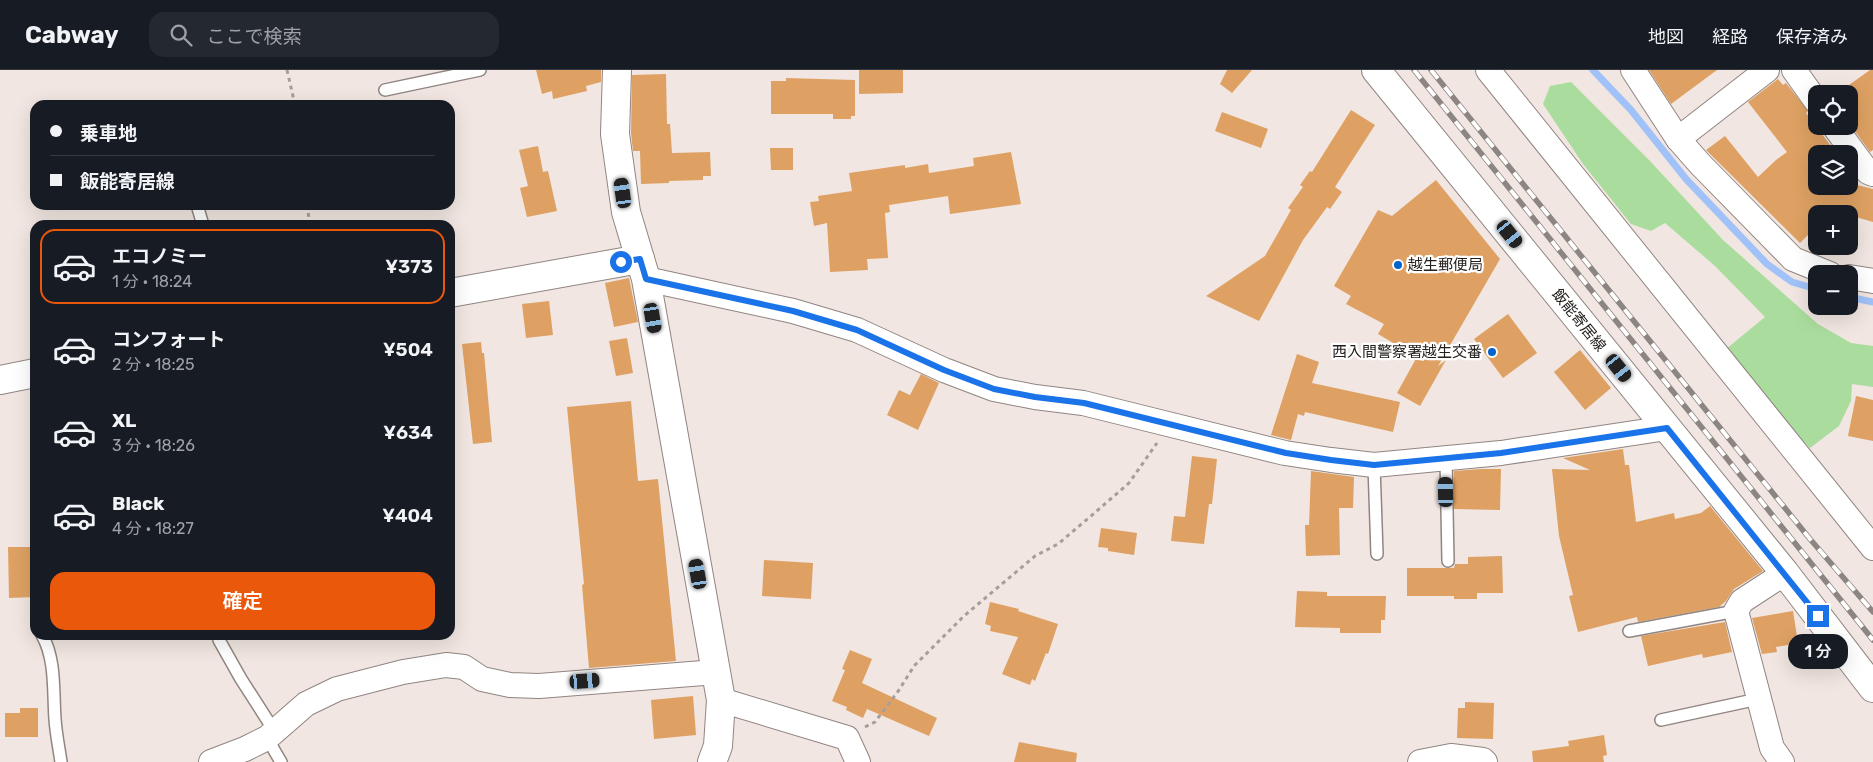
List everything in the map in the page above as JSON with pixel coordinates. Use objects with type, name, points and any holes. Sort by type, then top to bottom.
[{"type":"street","points":[[617,70],[615,134],[626,212],[643,269],[721,700],[718,746],[712,762]]},
{"type":"street","name":"飯能寄居線","points":[[1376,70],[1785,573],[1873,688]]},
{"type":"street","points":[[1488,70],[1873,548]]},
{"type":"street","points":[[1633,70],[1678,139],[1793,259],[1808,265]]},
{"type":"street","points":[[1678,139],[1767,70]]},
{"type":"street","points":[[1794,70],[1808,90]]},
{"type":"street","points":[[1841,135],[1868,172],[1873,174]]},
{"type":"street","points":[[455,292],[643,269],[857,330],[944,370],[994,389],[1035,397],[1084,403],[1286,453],[1374,465],[1501,453],[1667,428]]},
{"type":"street","points":[[1858,279],[1873,282]]},
{"type":"street","points":[[0,380],[30,374]]},
{"type":"street","points":[[1782,762],[1772,748],[1736,611],[1742,601],[1785,573]]},
{"type":"street","points":[[211,762],[245,749],[271,735],[306,704],[337,689],[403,672],[446,665],[464,667],[482,679],[510,685],[539,686],[716,672]]},
{"type":"street","points":[[721,700],[847,738],[858,762]]},
{"type":"street","points":[[1420,762],[1451,756],[1483,760],[1485,762]]},
{"type":"lane","points":[[385,90],[480,70]]},
{"type":"lane","points":[[1446,458],[1448,561]]},
{"type":"lane","points":[[1374,465],[1377,554]]},
{"type":"lane","points":[[1629,632],[1736,611]]},
{"type":"lane","points":[[45,640],[52,670],[55,721],[61,762]]},
{"type":"lane","points":[[220,640],[271,735],[281,762]]},
{"type":"lane","points":[[1661,720],[1758,699]]},
{"type":"path","points":[[287,70],[294,100]]},
{"type":"path","points":[[847,738],[875,722],[914,666],[964,616],[1036,556],[1058,544],[1129,482],[1152,452],[1168,423]]},
{"type":"green space","points":[[1571,82],[1650,161],[1723,240],[1818,324],[1851,343],[1873,346],[1873,387],[1852,384],[1851,401],[1839,426],[1810,448],[1755,390],[1726,349],[1765,317],[1715,266],[1665,223],[1651,231],[1631,224],[1583,164],[1543,104],[1550,86]]},
{"type":"building","points":[[536,70],[601,70],[601,82],[586,86],[587,91],[553,99],[552,91],[542,94]]},
{"type":"building","points":[[859,70],[903,70],[903,93],[859,94]]},
{"type":"building","points":[[1227,70],[1252,70],[1232,93],[1220,84]]},
{"type":"building","points":[[1649,70],[1717,70],[1671,104]]},
{"type":"building","points":[[1870,70],[1873,70],[1873,150],[1870,152],[1858,135],[1858,85],[1849,85]]},
{"type":"building","points":[[666,74],[667,124],[670,124],[672,153],[710,152],[711,176],[703,176],[703,180],[641,184],[640,151],[633,151],[631,133],[632,75]]},
{"type":"building","points":[[786,78],[855,80],[855,116],[851,116],[851,119],[833,119],[833,114],[771,114],[771,81],[786,81]]},
{"type":"building","points":[[1778,79],[1783,85],[1786,83],[1808,111],[1806,113],[1808,116],[1808,135],[1823,135],[1830,145],[1808,145],[1808,195],[1858,195],[1858,185],[1873,189],[1873,222],[1858,218],[1858,205],[1808,205],[1808,235],[1800,243],[1706,150],[1725,136],[1758,177],[1787,152],[1748,102]]},
{"type":"building","points":[[1351,110],[1375,125],[1335,187],[1342,192],[1330,209],[1327,207],[1303,240],[1259,321],[1206,296],[1265,256],[1291,210],[1288,208],[1303,187],[1300,185],[1310,171],[1312,172]]},
{"type":"building","points":[[1222,112],[1268,129],[1261,148],[1215,131]]},
{"type":"building","points":[[538,146],[543,172],[548,171],[557,211],[527,217],[520,188],[528,186],[519,150]]},
{"type":"building","points":[[770,148],[793,148],[793,170],[771,170]]},
{"type":"building","points":[[1011,152],[1021,204],[950,214],[948,196],[889,205],[890,212],[885,213],[888,258],[867,259],[868,270],[830,272],[827,223],[814,226],[810,202],[819,201],[818,196],[852,191],[849,173],[905,165],[905,168],[928,164],[929,173],[974,166],[973,158]]},
{"type":"building","points":[[1436,180],[1500,259],[1438,366],[1446,360],[1420,406],[1397,393],[1417,357],[1378,334],[1384,324],[1346,304],[1351,296],[1334,286],[1378,210],[1392,216]]},
{"type":"building","points":[[629,278],[638,322],[614,327],[605,283]]},
{"type":"building","points":[[549,301],[553,335],[526,338],[522,304]]},
{"type":"building","points":[[1508,314],[1537,353],[1503,378],[1474,339]]},
{"type":"building","points":[[627,338],[633,373],[616,376],[609,341]]},
{"type":"building","points":[[481,342],[482,353],[484,353],[492,442],[473,444],[462,344]]},
{"type":"building","points":[[1580,350],[1611,388],[1585,410],[1554,372]]},
{"type":"building","points":[[1297,354],[1319,362],[1312,383],[1400,402],[1393,432],[1305,412],[1304,416],[1298,414],[1291,440],[1271,435]]},
{"type":"building","points":[[921,374],[939,383],[918,430],[887,415],[899,390],[910,395]]},
{"type":"building","points":[[1856,396],[1873,400],[1873,441],[1848,436]]},
{"type":"building","points":[[631,401],[638,481],[658,479],[676,661],[589,668],[582,585],[584,584],[567,407]]},
{"type":"building","points":[[1623,449],[1625,465],[1629,465],[1636,522],[1674,513],[1675,519],[1701,513],[1710,506],[1763,571],[1734,589],[1726,601],[1719,607],[1638,622],[1637,617],[1578,632],[1569,596],[1573,595],[1559,536],[1552,469],[1590,470],[1563,458]]},
{"type":"building","points":[[1192,456],[1217,459],[1212,504],[1209,504],[1204,544],[1171,541],[1174,516],[1185,517]]},
{"type":"building","points":[[1501,469],[1500,510],[1454,509],[1454,471]]},
{"type":"building","points":[[1311,471],[1354,477],[1353,508],[1339,508],[1340,555],[1306,556],[1305,525],[1309,525]]},
{"type":"building","points":[[1101,528],[1137,533],[1134,555],[1108,551],[1108,548],[1098,547]]},
{"type":"building","points":[[8,547],[30,547],[30,597],[9,598]]},
{"type":"building","points":[[1502,556],[1503,593],[1477,593],[1477,599],[1454,599],[1454,596],[1407,596],[1407,568],[1454,568],[1455,564],[1468,564],[1468,557]]},
{"type":"building","points":[[764,560],[813,563],[811,599],[762,596]]},
{"type":"building","points":[[1297,591],[1327,592],[1327,596],[1386,596],[1385,620],[1381,620],[1381,633],[1340,633],[1340,628],[1295,627]]},
{"type":"building","points":[[990,602],[1019,609],[1018,611],[1058,624],[1048,654],[1046,653],[1035,681],[1032,679],[1030,685],[1002,674],[1018,637],[990,631],[991,626],[985,624]]},
{"type":"building","points":[[1793,611],[1798,643],[1776,647],[1777,652],[1762,654],[1752,618]]},
{"type":"building","points":[[1725,622],[1732,652],[1703,658],[1702,654],[1648,666],[1641,636]]},
{"type":"building","points":[[850,650],[872,659],[862,683],[937,718],[929,736],[867,709],[863,718],[846,710],[847,707],[832,701],[845,670],[842,669]]},
{"type":"building","points":[[693,696],[696,735],[654,739],[651,700]]},
{"type":"building","points":[[1465,702],[1494,703],[1493,739],[1457,738],[1458,708],[1465,708]]},
{"type":"building","points":[[20,708],[38,708],[38,737],[5,737],[5,713],[20,713]]},
{"type":"building","points":[[1604,735],[1607,755],[1603,756],[1604,762],[1533,762],[1532,751],[1569,746],[1568,741]]},
{"type":"building","points":[[1019,742],[1077,753],[1076,762],[1014,762]]},
{"type":"waterway","points":[[1593,70],[1631,110],[1686,179],[1767,264],[1792,282],[1808,287]]},
{"type":"waterway","points":[[1858,299],[1873,302]]},
{"type":"railway","points":[[1414,70],[1873,640]]},
{"type":"railway","points":[[1431,70],[1810,539],[1873,612]]},
{"type":"place","name":"越生郵便局","points":[[1398,265]]},
{"type":"place","name":"西入間警察署越生交番","points":[[1492,352]]},
{"type":"route","points":[[621,262],[640,259],[646,279],[793,311],[857,330],[944,370],[994,389],[1035,397],[1084,403],[1286,453],[1374,465],[1501,453],[1667,428],[1818,616]]}]
